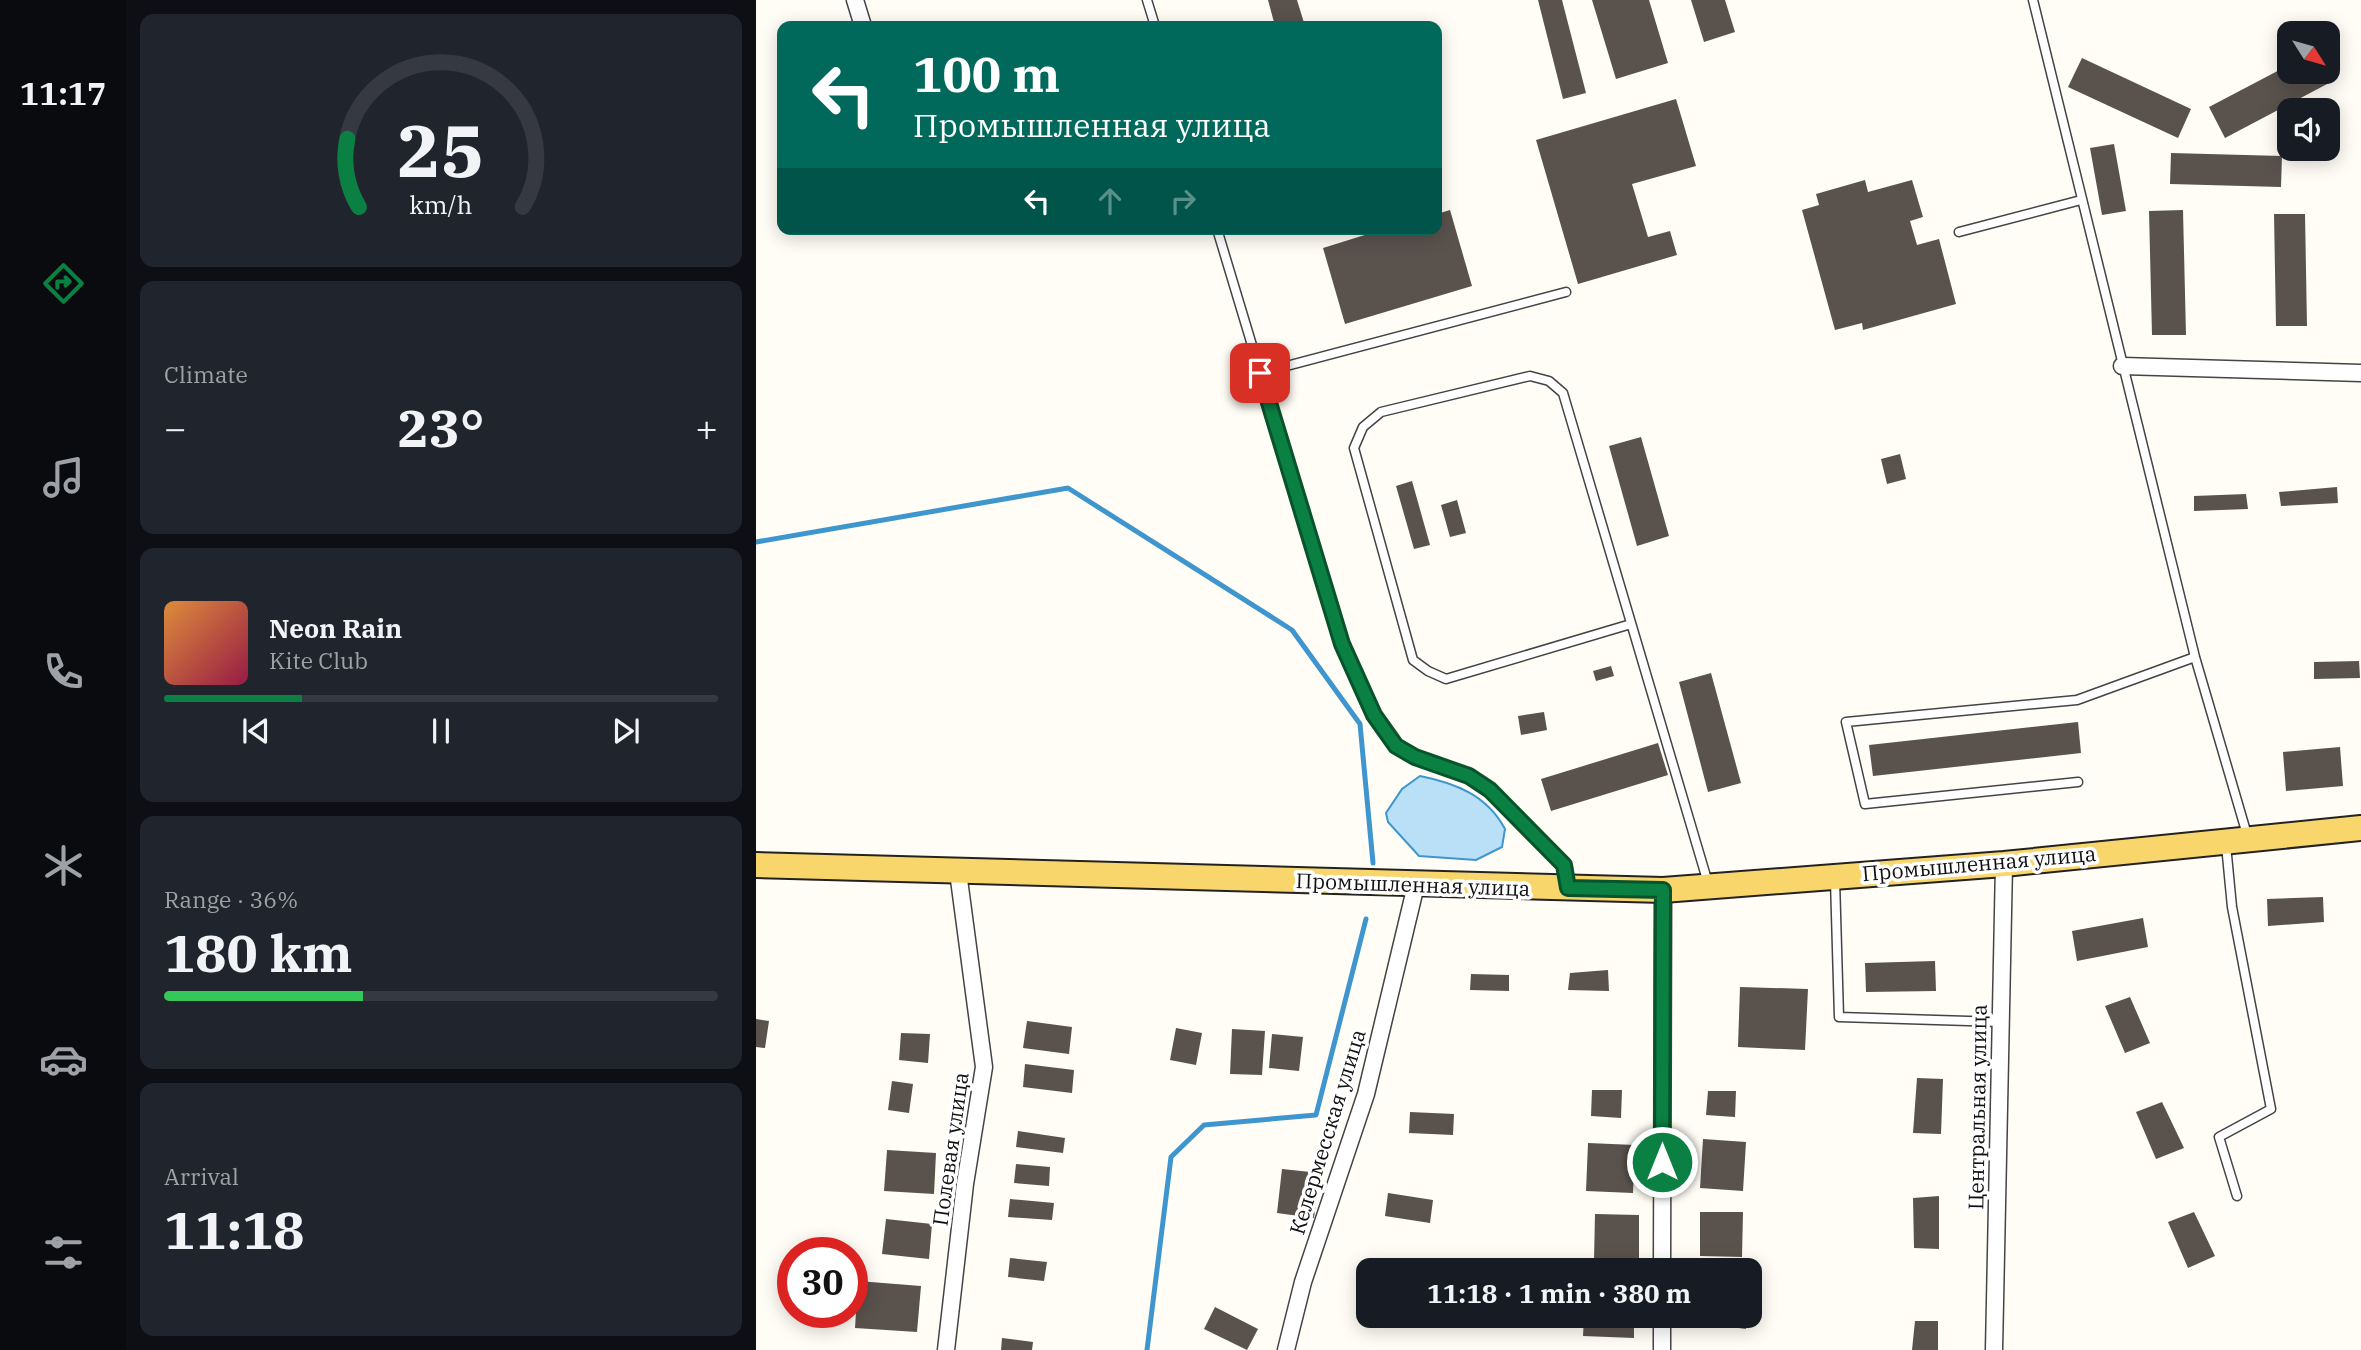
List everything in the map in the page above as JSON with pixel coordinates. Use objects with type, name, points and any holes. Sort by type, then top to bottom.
[{"type":"main road","name":"Промышленная улица","points":[[756,865],[1663,890],[2004,864],[2361,828]]},
{"type":"street","points":[[855,0],[861,21]]},
{"type":"street","points":[[2122,366],[2361,373]]},
{"type":"street","name":"Центральная улица","points":[[1994,1350],[2004,864]]},
{"type":"street","name":"Полевая улица","points":[[946,1350],[965,1184],[984,1067],[958,872]]},
{"type":"street","name":"Келермесская улица","points":[[1286,1350],[1303,1282],[1366,1094],[1416,885]]},
{"type":"street","points":[[1662,1258],[1663,890]]},
{"type":"street","points":[[1662,1328],[1662,1350]]},
{"type":"lane","points":[[1147,0],[1153,21]]},
{"type":"lane","points":[[2033,0],[2195,657],[2237,839],[2232,907],[2271,1109],[2219,1137],[2237,1196]]},
{"type":"lane","points":[[1959,232],[2081,200]]},
{"type":"lane","points":[[1219,235],[1342,644],[1374,715],[1396,746],[1415,757],[1469,776],[1490,790],[1564,865],[1568,888]]},
{"type":"lane","points":[[1260,373],[1566,292]]},
{"type":"lane","points":[[1631,624],[1446,679],[1413,660],[1354,449],[1363,427],[1381,412],[1530,376],[1549,381],[1563,393],[1709,886]]},
{"type":"lane","points":[[2078,782],[1865,804],[1846,722],[2077,700],[2195,657]]},
{"type":"lane","points":[[1835,877],[1839,1017],[2001,1022]]},
{"type":"water","points":[[1420,776],[1458,787],[1489,807],[1505,829],[1502,847],[1476,860],[1419,856],[1388,822],[1386,813],[1402,789]]},
{"type":"building","points":[[1268,0],[1297,0],[1303,21],[1274,21]]},
{"type":"building","points":[[1538,0],[1562,0],[1586,93],[1563,99]]},
{"type":"building","points":[[1592,0],[1649,0],[1668,63],[1616,79]]},
{"type":"building","points":[[1691,0],[1725,0],[1735,32],[1704,42]]},
{"type":"building","points":[[2082,58],[2191,109],[2178,138],[2068,87]]},
{"type":"building","points":[[2277,71],[2277,84],[2327,84],[2301,98],[2277,98],[2277,110],[2225,138],[2209,107]]},
{"type":"building","points":[[1676,99],[1696,166],[1632,184],[1648,237],[1670,231],[1677,255],[1578,284],[1536,140]]},
{"type":"building","points":[[2114,144],[2126,211],[2102,215],[2090,148]]},
{"type":"building","points":[[2171,153],[2277,156],[2277,161],[2282,161],[2281,187],[2170,184]]},
{"type":"building","points":[[1865,180],[1868,192],[1912,180],[1923,217],[1910,221],[1917,245],[1939,239],[1956,304],[1863,330],[1862,323],[1835,330],[1802,210],[1819,205],[1816,194]]},
{"type":"building","points":[[1450,210],[1472,286],[1345,324],[1323,248],[1365,235],[1442,235],[1442,212]]},
{"type":"building","points":[[2183,210],[2186,335],[2152,335],[2149,211]]},
{"type":"building","points":[[2274,214],[2305,214],[2307,326],[2276,326]]},
{"type":"building","points":[[1641,437],[1669,536],[1637,546],[1609,446]]},
{"type":"building","points":[[1900,454],[1906,479],[1887,484],[1881,459]]},
{"type":"building","points":[[1412,481],[1430,545],[1414,549],[1396,486]]},
{"type":"building","points":[[2337,487],[2338,503],[2281,506],[2279,492]]},
{"type":"building","points":[[2246,494],[2248,509],[2194,511],[2194,496]]},
{"type":"building","points":[[1457,500],[1466,533],[1450,537],[1441,505]]},
{"type":"building","points":[[2359,661],[2360,678],[2314,679],[2314,662]]},
{"type":"building","points":[[1611,666],[1614,676],[1596,681],[1593,671]]},
{"type":"building","points":[[1711,673],[1741,783],[1708,792],[1679,682]]},
{"type":"building","points":[[1544,712],[1547,730],[1521,735],[1518,716]]},
{"type":"building","points":[[2078,722],[2081,753],[1873,776],[1869,745]]},
{"type":"building","points":[[1658,743],[1668,775],[1551,811],[1541,779]]},
{"type":"building","points":[[2340,747],[2343,786],[2286,791],[2283,752]]},
{"type":"building","points":[[2323,897],[2324,922],[2268,926],[2267,899]]},
{"type":"building","points":[[2143,918],[2148,947],[2077,961],[2072,931]]},
{"type":"building","points":[[1935,961],[1936,991],[1866,992],[1865,963]]},
{"type":"building","points":[[1608,970],[1609,991],[1568,990],[1570,973]]},
{"type":"building","points":[[1471,974],[1509,975],[1509,991],[1470,990]]},
{"type":"building","points":[[1740,987],[1808,989],[1805,1050],[1738,1047]]},
{"type":"building","points":[[2130,997],[2150,1043],[2125,1053],[2105,1006]]},
{"type":"building","points":[[756,1019],[769,1021],[765,1048],[756,1047]]},
{"type":"building","points":[[1027,1021],[1072,1027],[1069,1054],[1023,1048]]},
{"type":"building","points":[[1176,1028],[1202,1033],[1196,1065],[1170,1060]]},
{"type":"building","points":[[1232,1029],[1265,1031],[1262,1075],[1230,1074]]},
{"type":"building","points":[[901,1033],[930,1034],[928,1063],[899,1060]]},
{"type":"building","points":[[1272,1034],[1303,1037],[1299,1071],[1269,1068]]},
{"type":"building","points":[[1025,1064],[1074,1070],[1072,1093],[1023,1087]]},
{"type":"building","points":[[1917,1078],[1943,1079],[1941,1134],[1913,1133]]},
{"type":"building","points":[[892,1081],[913,1084],[909,1113],[888,1110]]},
{"type":"building","points":[[1592,1090],[1622,1090],[1621,1118],[1591,1116]]},
{"type":"building","points":[[1708,1091],[1736,1091],[1735,1117],[1706,1115]]},
{"type":"building","points":[[2162,1102],[2184,1148],[2156,1159],[2136,1112]]},
{"type":"building","points":[[1410,1112],[1454,1114],[1453,1135],[1409,1133]]},
{"type":"building","points":[[1018,1131],[1065,1138],[1063,1153],[1016,1147]]},
{"type":"building","points":[[1703,1139],[1746,1142],[1743,1191],[1700,1188]]},
{"type":"building","points":[[1588,1143],[1635,1145],[1633,1193],[1586,1191]]},
{"type":"building","points":[[887,1150],[936,1153],[934,1194],[884,1191]]},
{"type":"building","points":[[1016,1164],[1050,1167],[1049,1186],[1014,1183]]},
{"type":"building","points":[[1282,1169],[1320,1173],[1314,1218],[1277,1213]]},
{"type":"building","points":[[1388,1193],[1433,1200],[1430,1223],[1385,1216]]},
{"type":"building","points":[[1939,1196],[1939,1249],[1914,1248],[1913,1198]]},
{"type":"building","points":[[1010,1199],[1054,1203],[1052,1220],[1008,1217]]},
{"type":"building","points":[[1700,1212],[1743,1212],[1742,1257],[1700,1256]]},
{"type":"building","points":[[2194,1212],[2215,1256],[2188,1268],[2168,1222]]},
{"type":"building","points":[[1595,1214],[1639,1215],[1639,1258],[1594,1258]]},
{"type":"building","points":[[886,1219],[932,1224],[929,1259],[882,1254]]},
{"type":"building","points":[[1010,1258],[1047,1262],[1044,1281],[1008,1277]]},
{"type":"building","points":[[868,1282],[921,1286],[917,1332],[855,1328],[868,1328]]},
{"type":"building","points":[[1215,1307],[1258,1329],[1247,1350],[1204,1329]]},
{"type":"building","points":[[1915,1321],[1938,1321],[1938,1350],[1912,1350]]},
{"type":"building","points":[[1583,1328],[1634,1328],[1634,1338],[1583,1336]]},
{"type":"building","points":[[1002,1338],[1033,1342],[1032,1350],[1001,1350]]},
{"type":"waterway","points":[[756,542],[1068,488],[1292,630],[1360,724],[1373,863]]},
{"type":"waterway","points":[[1147,1350],[1171,1157],[1204,1125],[1316,1115],[1366,919]]},
{"type":"route","points":[[1260,373],[1342,644],[1384,732],[1396,746],[1415,757],[1469,776],[1490,790],[1564,865],[1568,888],[1663,890],[1662,1162]]}]
